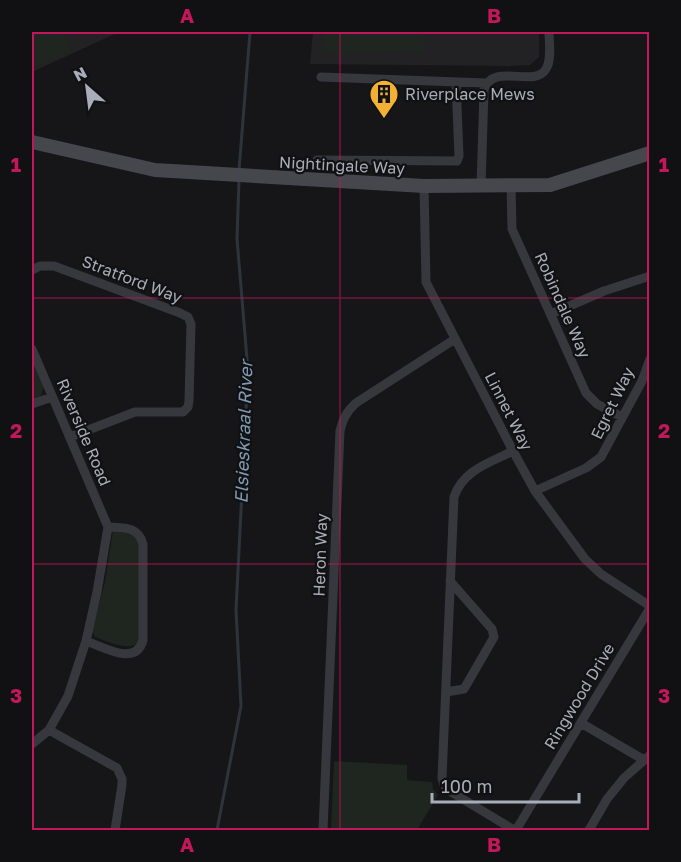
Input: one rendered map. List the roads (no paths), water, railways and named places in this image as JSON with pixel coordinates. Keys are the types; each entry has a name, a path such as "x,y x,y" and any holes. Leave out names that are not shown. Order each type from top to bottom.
{"street":[{"path":"481,186 483,90 486,83 492,78 543,74 549,61 549,32"},
{"path":"321,77 486,83"},
{"path":"317,160 457,162 459,156 456,82"},
{"name":"Nightingale Way","path":"32,142 155,170 424,186 550,185 650,153"},
{"name":"Linnet Way","path":"424,186 426,282 513,452 535,491 585,560 601,574 650,607"},
{"name":"Robindale Way","path":"511,186 512,229 586,393 597,404 622,417"},
{"name":"Stratford Way","path":"32,270 40,266 54,266 180,313 188,317 191,324 189,400 188,407 183,412 135,412 70,437"},
{"path":"551,314 604,291 650,276"},
{"name":"Heron Way","path":"323,831 340,431 343,420 356,403 455,339"},
{"name":"Riverside Road","path":"32,349 108,526"},
{"name":"Egret Way","path":"535,491 595,463 607,450 642,381 650,359"},
{"path":"32,404 52,397"},
{"path":"513,452 464,477 454,497 442,767 444,785 451,792 515,831"},
{"path":"32,744 49,730 68,696 86,641 98,592 108,526 130,528 141,537 142,544 143,640 141,648 128,655 86,641"},
{"path":"446,692 464,689 494,637 492,629 450,581"},
{"name":"Ringwood Drive","path":"515,831 650,607"},
{"path":"581,723 647,758 607,799 589,831"},
{"path":"49,730 117,768 122,785 115,831"}],"waterway":[{"name":"Elsieskraal River","path":"239,170 250,32"},
{"name":"Elsieskraal River","path":"217,830 241,706 236,610 248,371 237,239 239,180"}],"place":[{"name":"Riverplace Mews","path":"384,120"}]}
